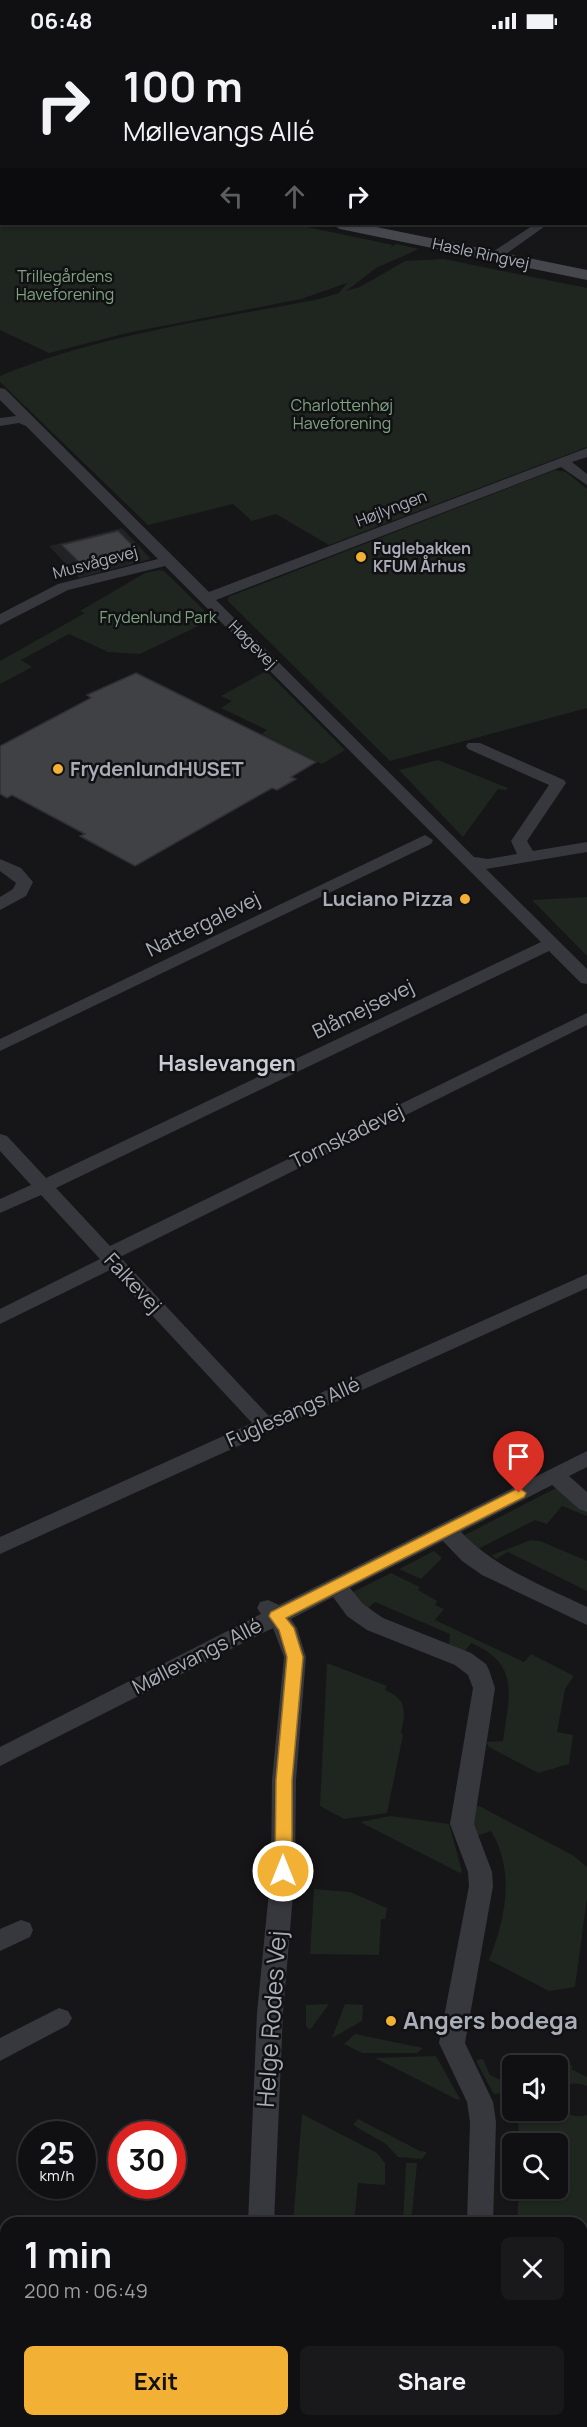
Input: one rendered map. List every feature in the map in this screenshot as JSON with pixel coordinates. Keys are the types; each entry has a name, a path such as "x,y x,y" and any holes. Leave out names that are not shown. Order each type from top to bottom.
{"main road":[{"name":"Hasle Ringvej","path":"346,225 587,264"},
{"name":"Hasle Ringvej","path":"395,225 587,275"}],"street":[{"path":"500,251 540,225"},
{"name":"Høgevej","path":"0,392 587,979"},
{"path":"0,422 16,419 31,423"},
{"name":"Højlyngen","path":"207,598 587,452"},
{"path":"562,461 587,481"},
{"name":"Musvågevej","path":"0,620 63,587 170,560"},
{"path":"474,746 558,783 519,841 528,856"},
{"name":"Nattergalevej","path":"0,1046 425,840"},
{"path":"470,861 489,864 587,847"},
{"path":"0,864 15,872 25,882 20,892 0,905"},
{"name":"Blåmejsevej","path":"0,1207 550,944"},
{"name":"Tornskadevej","path":"0,1317 110,1258 587,1018"},
{"name":"Falkevej","path":"0,1140 266,1425"},
{"name":"Fuglesangs Allé","path":"0,1546 587,1280"},
{"name":"Møllevangs Allé","path":"0,1757 587,1447"},
{"name":"Møllevangs Allé","path":"0,1744 272,1612 336,1586 587,1458"},
{"path":"554,1474 587,1504"},
{"path":"447,1531 471,1555 490,1569 587,1617"},
{"path":"336,1586 355,1611 375,1624 463,1659 478,1670 484,1688 462,1824 480,1872 481,1886 452,2043 480,2102 483,2121 480,2217"},
{"name":"Helge Rodes Vej","path":"261,2217 270,2013 283,1871 284,1780 295,1657 286,1628 272,1612"},
{"path":"0,2050 59,2018"}],"shaded area":[{"path":"122,528 151,559 79,578 49,546"}],"green space":[{"name":"Charlottenhøj Haveforening","path":"0,225 298,225 393,245 389,249 396,244 419,249 376,268 346,291 360,287 405,261 444,259 587,288 587,447 329,545 276,514 252,521 233,504 148,525 0,382 0,376 38,361 117,339 319,299 339,293 347,283 301,299 127,333 49,353 0,330"},
{"path":"555,470 566,472 587,489 587,708 390,761 228,601 228,597"},
{"name":"Frydenlund Park","path":"164,571 213,619 140,654 108,652 69,634 21,660 32,667 0,684 0,661 85,613 80,611 145,573"},
{"path":"266,671 345,750 322,764 262,734 267,730 221,708 232,701 221,696"},
{"path":"438,760 508,788 498,789 463,837 399,770"},
{"path":"587,897 587,956 532,900"},
{"path":"560,1486 587,1508 587,1516 562,1506 547,1524 535,1520 474,1551 461,1537"},
{"path":"531,1540 540,1541 587,1561 587,1591 508,1552 496,1559 492,1555"},
{"path":"434,1551 442,1558 421,1579 399,1569"},
{"path":"391,1573 420,1587 418,1590 437,1601 435,1605 444,1609 435,1620 524,1662 531,1654 574,1676 565,1689 557,1732 573,1735 569,1764 538,1773 489,1747 486,1742 503,1741 509,1696 505,1671 487,1651 471,1643 465,1651 449,1646 450,1634 375,1602 366,1610 351,1593"},
{"path":"327,1663 387,1686 385,1690 397,1698 403,1707 404,1719 401,1733 403,1735 387,1813 344,1819 320,1806"},
{"path":"479,1806 574,1856 587,1867 587,1898 575,1987 549,1991 489,1960 500,1928 505,1878 499,1846 491,1831 476,1836 473,1827 474,1807"},
{"path":"391,1816 449,1824 462,1871 460,1873 360,1822"},
{"path":"314,1889 350,1892 387,1908 385,1919 381,1919 379,1955 310,1954"},
{"path":"329,2004 310,2030 306,2026 306,2005"},
{"path":"345,2004 363,2005 362,2021 332,2038"},
{"path":"355,2034 423,2048 417,2053 362,2053 344,2044"},
{"path":"436,2056 460,2099 375,2058"},
{"path":"483,2059 490,2075 502,2081 502,2093 494,2094 477,2060"},
{"path":"568,2064 573,2066 571,2069 587,2077 587,2086 568,2085"},
{"path":"568,2113 587,2115 587,2217 517,2217 518,2199 568,2199 568,2133 519,2133 518,2121 568,2121"},
{"path":"302,2114 377,2153 385,2163 385,2185 358,2183 355,2217 293,2217"},
{"path":"358,2119 420,2151 427,2152 422,2159 398,2157 386,2144 353,2125"},
{"path":"406,2163 417,2163 412,2217 403,2217"}],"building":[{"path":"118,531 138,551 82,565 62,545"},
{"name":"FrydenlundHUSET","path":"136,673 316,762 291,777 296,779 277,790 272,788 135,866 80,836 85,834 12,795 7,798 0,794 0,746 91,698 87,695"}],"place":[{"name":"Fuglebakken KFUM Århus","path":"361,557"},
{"name":"FrydenlundHUSET","path":"58,769"},
{"name":"Luciano Pizza","path":"465,899"},
{"name":"Angers bodega","path":"391,2021"}],"district":[{"name":"Haslevangen","path":"227,1063"}],"route":[{"path":"283,1871 284,1780 295,1657 286,1628 276,1616 519,1493"}],"park label":[{"name":"Trillegårdens Haveforening","path":"65,285"}]}
